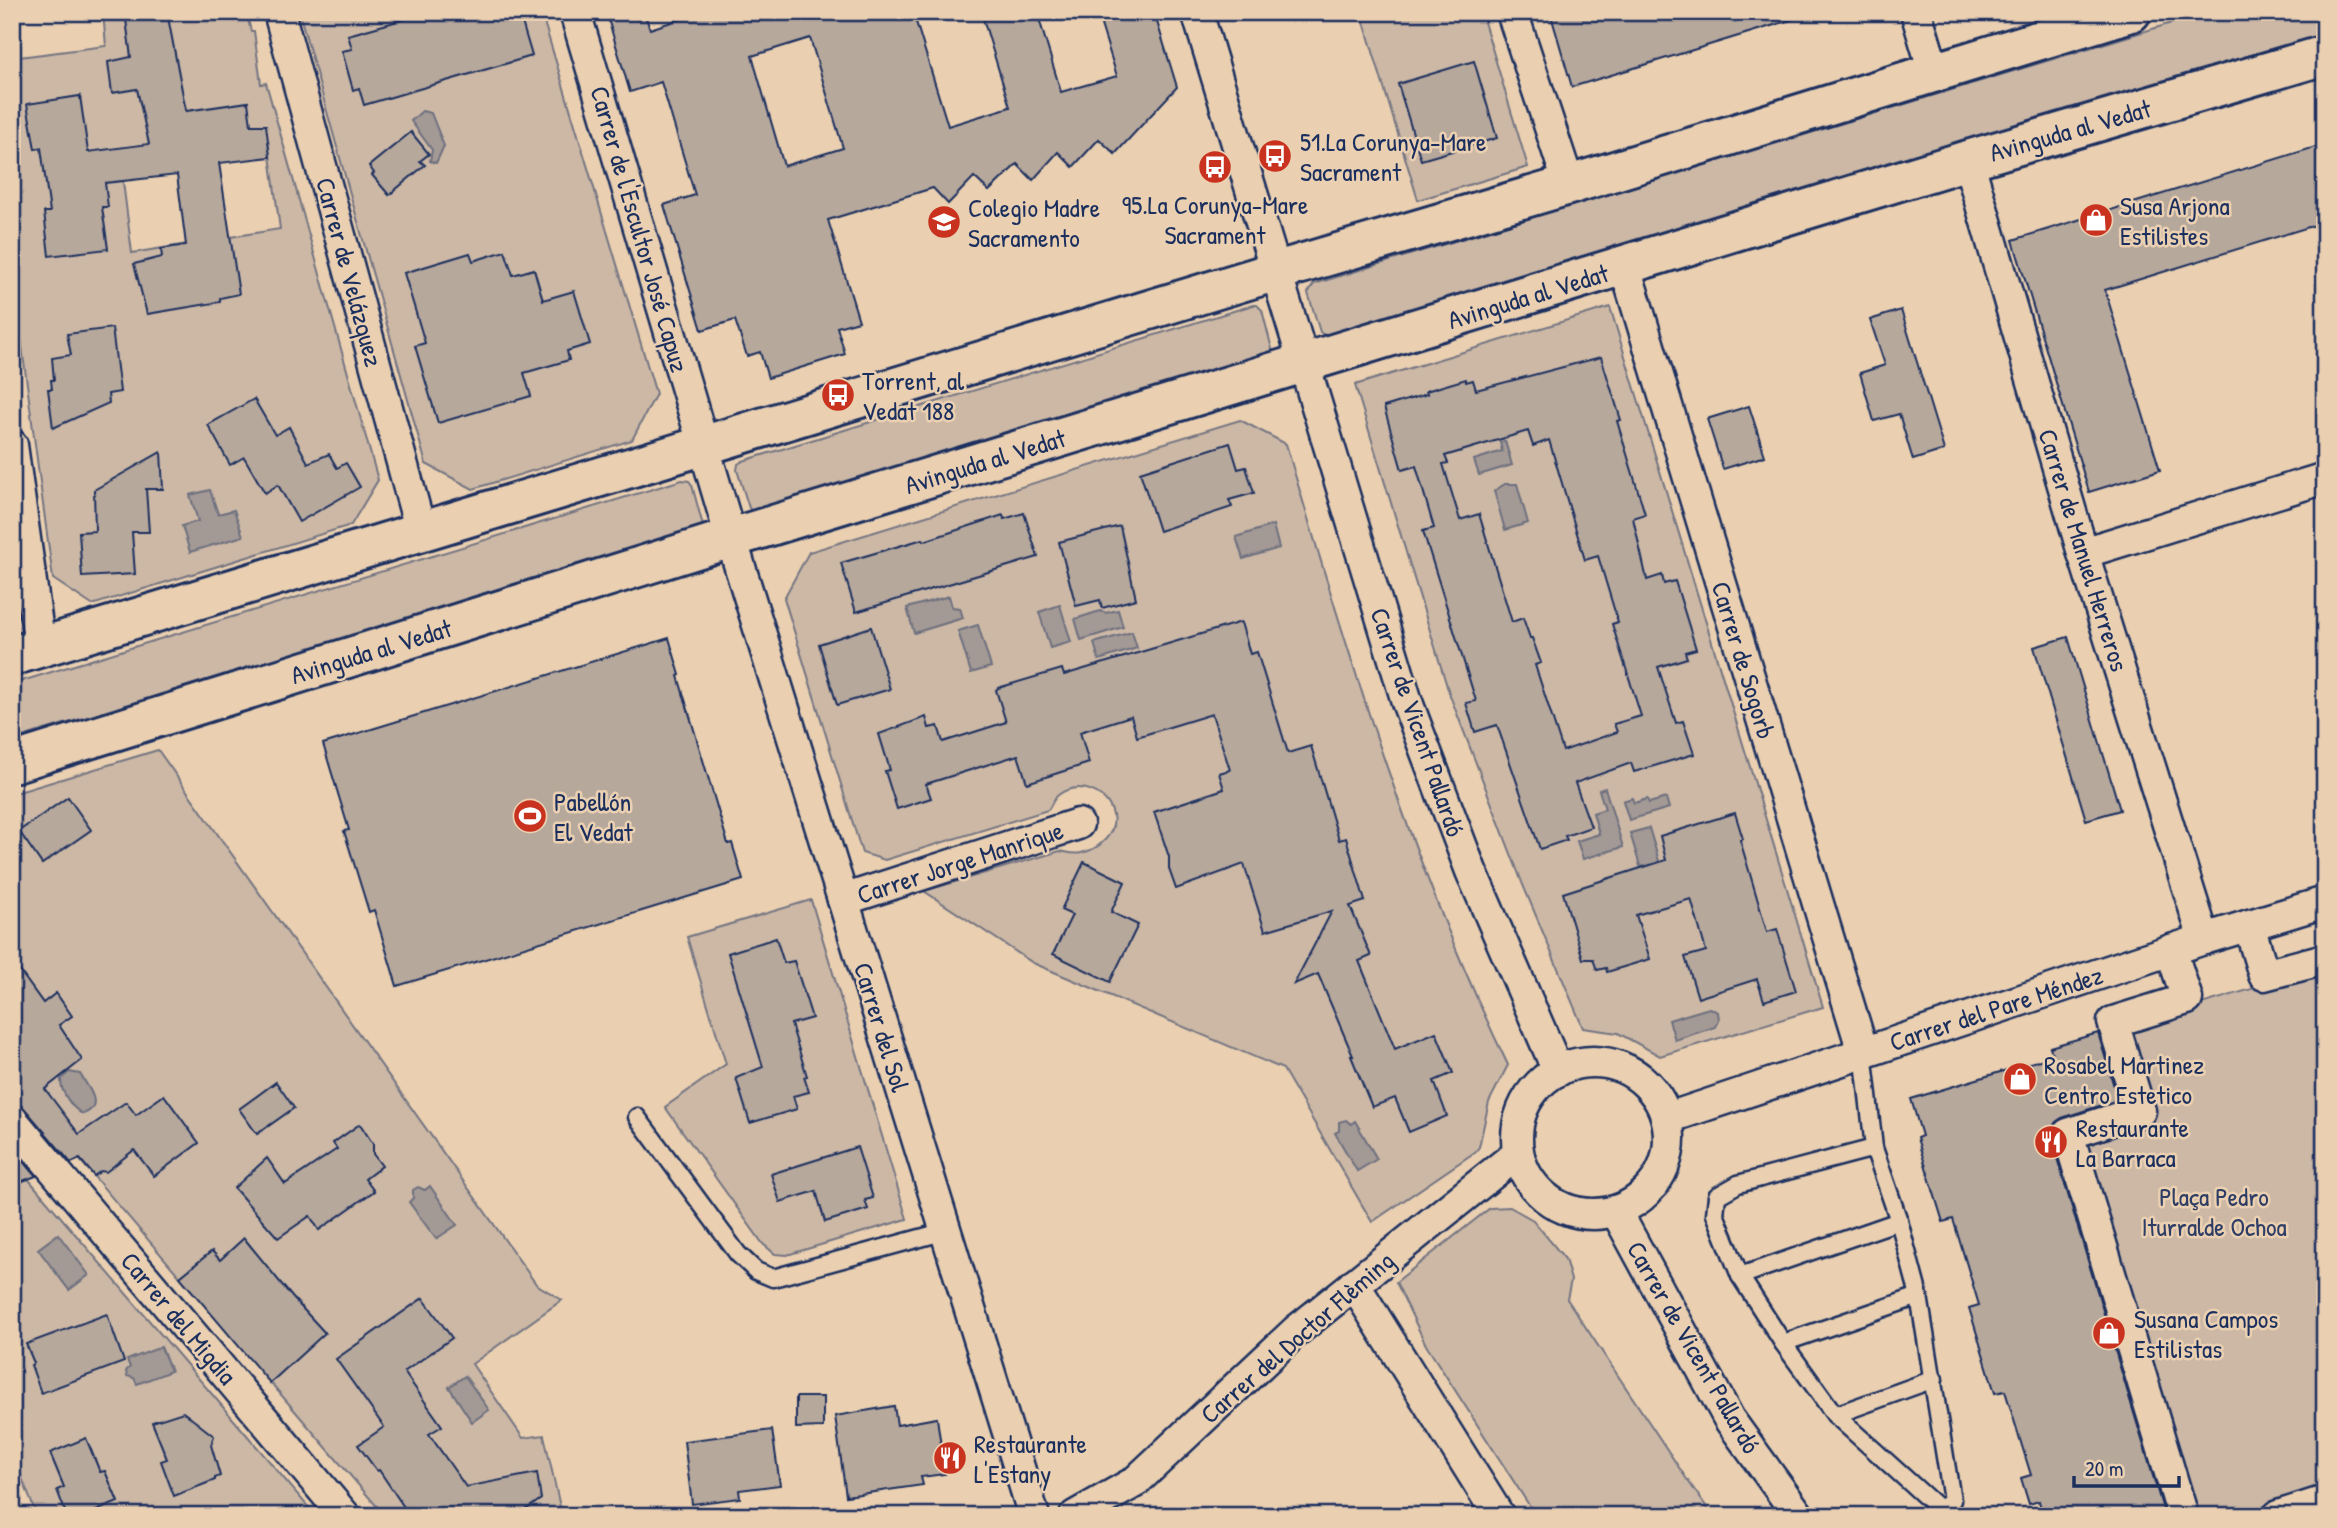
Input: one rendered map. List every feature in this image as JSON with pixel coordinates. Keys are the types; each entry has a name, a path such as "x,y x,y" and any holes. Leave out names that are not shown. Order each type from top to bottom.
{"street":[{"name":"Carrer de Velázquez","path":"279,12 421,532"},
{"name":"Carrer de l'Escultor José Capuz","path":"575,12 704,446"},
{"name":"Carrer de Vicent Pallardó","path":"1197,12 1407,702 1471,871 1558,1071"},
{"path":"1512,12 1569,186"},
{"path":"1916,12 1934,72"},
{"path":"12,445 26,651 1277,271 1569,186 2132,12"},
{"name":"Avinguda al Vedat","path":"12,763 731,538 1968,160 2325,55"},
{"name":"Carrer de Manuel Herreros","path":"1968,160 2083,553 2204,939"},
{"name":"Carrer de Sogorb","path":"1625,267 1863,1052"},
{"path":"704,446 731,538"},
{"path":"2083,553 2325,478"},
{"name":"Carrer del Sol","path":"731,538 1034,1516"},
{"name":"Carrer Jorge Manrique","path":"843,900 1078,824"},
{"name":"Carrer del Pare Méndez","path":"1668,1118 2204,939 2325,902"},
{"path":"2249,925 2264,975 2325,959"},
{"path":"2171,950 2187,999 2113,1022 2140,1111 2068,1134 2183,1516"},
{"path":"1598,1060 1624,1067 1657,1094 1668,1118 1669,1154 1659,1179 1640,1199 1616,1212 1598,1215 1571,1212 1538,1191 1523,1169 1517,1154 1518,1119 1523,1105 1539,1083 1568,1065 1598,1060"},
{"name":"Carrer del Migdia","path":"12,1120 345,1516"},
{"name":"Carrer del Doctor Flèming","path":"1075,1516 1135,1482 1296,1332 1517,1154"},
{"name":"Carrer de Vicent Pallardó","path":"1616,1212 1729,1419 1799,1516"},
{"path":"1354,1284 1499,1516"},
{"path":"2278,1516 2325,1501"}],"lane":[{"path":"1863,1052 1874,1148 1899,1221 1919,1296 1934,1379 1952,1500 1943,1507 1937,1507 1835,1415 1783,1343 1740,1276 1715,1214 1717,1196 1738,1184 1874,1148"},
{"path":"637,1117 738,1254 756,1272 773,1278 946,1231"},
{"path":"1740,1276 1899,1221"},
{"path":"1783,1343 1919,1296"},
{"path":"1835,1415 1934,1379"}],"green space":[{"path":"103,12 246,12 251,31 254,31 261,84 266,83 378,480 351,525 92,605 53,579 12,272 12,58 106,46","holes":["268,141 280,229 132,253 120,158"]},
{"path":"299,12 541,12 656,394 632,440 473,489 426,464"},
{"path":"1361,12 1481,12 1528,167 1418,200"},
{"path":"2208,12 2325,12 2325,37 1329,339 1320,332 1308,293 1314,284"},
{"path":"1253,305 1262,310 1273,353 753,512 749,508 737,470 738,464 743,461"},
{"path":"1610,307 1823,1007 1660,1056 1618,1033 1583,1028 1523,885 1449,693 1355,385"},
{"path":"1240,420 1286,444 1384,759 1442,914 1508,1065 1489,1102 1479,1147 1475,1152 1372,1222 1283,1069 1033,963 924,891 1060,851 1078,854 1100,845 1112,829 1113,815 1105,800 1098,794 1082,788 1073,788 1056,798 1048,810 885,860 862,853 784,598 809,552"},
{"path":"682,480 689,481 692,485 703,526 698,530 12,740 12,684"},
{"path":"158,750 536,1284 562,1300 472,1364 523,1438 544,1435 562,1516 385,1516 12,1081 12,794"},
{"path":"811,900 907,1219 787,1255 775,1254 763,1244 665,1107 726,1064 687,937"},
{"name":"Plaça Pedro Iturralde Ochoa","path":"2325,967 2325,1498 2269,1516 2190,1516 2078,1141 2147,1119 2121,1028"},
{"path":"12,1160 316,1516 37,1516 12,1453"},
{"path":"1510,1207 1533,1220 1565,1259 1571,1280 1567,1299 1713,1516 1536,1516 1426,1345 1396,1282 1490,1208"}],"shaded area":[{"path":"422,111 431,113 444,146 436,163 430,161 432,150 411,121"},
{"path":"1505,441 1512,465 1479,475 1474,460 1502,451 1500,442"},
{"path":"1505,484 1517,484 1528,523 1505,530 1494,491"},
{"path":"210,490 218,514 234,510 243,536 190,552 182,526 198,521 190,495"},
{"path":"1273,525 1279,548 1243,559 1236,537"},
{"path":"949,596 952,607 960,608 963,618 914,633 907,608"},
{"path":"1060,605 1071,642 1050,648 1039,612"},
{"path":"1118,610 1123,627 1081,640 1075,619 1100,611 1106,613"},
{"path":"978,625 991,667 971,673 958,631"},
{"path":"1132,632 1137,648 1099,660 1094,643"},
{"path":"1605,788 1623,847 1583,859 1577,841 1599,834 1593,813 1605,809 1599,790"},
{"path":"1632,798 1634,803 1647,799 1649,803 1666,798 1669,808 1629,820 1623,801"},
{"path":"1649,828 1659,861 1649,869 1640,866 1630,833"},
{"path":"1709,1008 1718,1012 1719,1020 1715,1027 1675,1040 1669,1020"},
{"path":"69,1072 80,1074 90,1090 94,1101 90,1111 83,1114 79,1112 62,1089 61,1079"},
{"path":"1346,1120 1351,1124 1355,1121 1377,1159 1357,1171 1335,1133 1339,1131 1339,1122"},
{"path":"430,1186 457,1225 436,1239 409,1202 413,1198 413,1190 418,1187 425,1190"},
{"path":"58,1234 89,1275 69,1290 38,1249"},
{"path":"161,1347 171,1371 137,1384 134,1378 127,1376 126,1371 130,1367 127,1360"},
{"path":"465,1376 489,1410 472,1422 449,1387"}],"building":[{"path":"125,12 167,12 186,111 248,102 251,125 266,125 270,157 219,163 239,294 220,298 220,302 147,314 134,264 162,257 161,249 186,245 177,175 105,183 108,207 102,207 108,249 49,256 44,212 50,212 41,148 35,149 27,104 80,96 88,152 149,144 137,89 112,93 108,62 131,57"},
{"path":"430,12 519,12 532,56 364,105 359,88 353,90 342,51 352,49 348,35"},
{"path":"606,12 644,12 650,29 702,12 913,12 948,126 1010,107 981,12 1037,12 1061,92 1117,76 1097,12 1154,12 1177,87 1115,154 1099,139 1073,167 1058,152 1033,180 1017,164 989,191 974,177 948,204 933,188 828,220 859,321 837,327 845,354 768,378 760,352 747,356 735,320 702,330 664,205 695,195 661,82 630,92","holes":["810,38 843,148 784,166 752,56"]},
{"path":"1550,12 1793,12 1794,19 1572,87"},
{"path":"1474,61 1497,138 1421,160 1398,84"},
{"path":"411,132 429,154 420,161 425,165 389,195 372,175 374,173 369,166"},
{"path":"2325,144 2325,222 2105,290 2160,470 2089,492 2013,240"},
{"path":"505,251 513,275 534,269 543,300 574,291 590,344 567,351 569,360 524,373 531,396 438,423 415,346 425,343 404,273 470,253 473,261"},
{"path":"1901,310 1944,450 1913,460 1899,414 1874,421 1860,373 1885,365 1870,320"},
{"path":"112,328 120,392 108,394 109,403 53,428 48,389 52,389 51,380 54,380 52,358 71,355 67,334"},
{"path":"1601,357 1621,420 1617,421 1645,514 1633,518 1647,580 1662,575 1664,584 1675,581 1696,649 1685,652 1687,658 1658,667 1676,723 1683,721 1694,754 1634,772 1631,763 1575,783 1591,827 1565,836 1567,840 1540,849 1497,725 1475,732 1466,703 1476,701 1423,531 1434,528 1416,466 1402,470 1384,407 1466,379 1466,382 1473,380 1476,390","holes":["1528,431 1533,446 1549,440 1585,560 1598,556 1618,622 1612,624 1641,716 1614,724 1617,732 1563,751 1535,665 1541,663 1532,638 1523,618 1512,622 1479,514 1460,520 1443,464 1448,463 1445,456"]},
{"path":"254,399 275,435 289,427 308,463 329,454 337,468 346,463 360,487 299,522 278,485 265,493 244,457 230,465 208,425"},
{"path":"1749,406 1765,456 1723,469 1707,419"},
{"path":"1230,443 1238,469 1246,467 1254,493 1229,500 1232,507 1159,531 1140,472"},
{"path":"161,452 163,489 146,489 149,532 132,532 135,574 82,577 79,532 95,531 94,490"},
{"path":"1024,513 1038,557 856,612 841,563 923,539 924,541 1003,515 1004,519"},
{"path":"1120,526 1136,599 1102,608 1100,600 1076,606 1059,542"},
{"path":"1241,622 1250,654 1257,652 1288,753 1311,746 1339,840 1346,838 1365,901 1350,906 1371,956 1359,961 1395,1049 1436,1032 1453,1073 1434,1081 1447,1116 1409,1132 1395,1098 1372,1107 1318,974 1294,984 1332,911 1265,931 1244,864 1176,889 1154,812 1224,789 1219,773 1230,770 1212,714 1137,737 1131,716 1080,732 1089,763 1027,783 1018,755 926,784 931,798 897,809 885,771 890,770 879,734 926,717 929,728 938,726 943,742 1006,722 996,690 998,688 1062,669 1064,675"},
{"path":"871,627 890,689 837,705 819,644"},
{"path":"2068,637 2120,810 2086,820 2034,647"},
{"name":"Pabellón El Vedat","path":"669,638 728,844 732,843 743,880 397,986 374,910 369,912 344,831 349,830 323,744"},
{"path":"68,797 91,830 42,864 19,831"},
{"path":"1735,813 1743,839 1740,840 1767,932 1777,929 1796,991 1764,1001 1757,979 1698,998 1685,957 1706,951 1691,899 1636,915 1650,959 1607,972 1606,968 1597,970 1593,959 1583,959 1563,893 1666,860 1660,836"},
{"path":"1084,862 1125,882 1111,912 1138,925 1110,982 1053,954 1072,915 1061,910"},
{"path":"776,938 784,963 794,961 812,1018 791,1024 807,1076 804,1077 809,1092 793,1096 797,1109 750,1123 736,1078 763,1067 728,953"},
{"path":"12,960 43,1003 56,993 72,1016 59,1025 82,1060 45,1089 79,1134 126,1102 136,1115 164,1095 199,1143 154,1176 134,1150 106,1172 101,1171 94,1176 80,1159 71,1163 25,1109 12,1103"},
{"path":"2098,1033 2118,1100 2062,1118 2051,1129 2051,1138 2165,1516 2043,1516 2039,1501 2029,1504 2021,1478 2031,1475 2005,1391 1995,1393 1969,1308 1979,1305 1953,1219 1943,1222 1917,1138 1922,1136 1911,1099 2053,1056 2050,1047"},
{"path":"276,1082 294,1108 257,1134 239,1109"},
{"path":"360,1124 373,1144 373,1154 382,1166 365,1179 374,1191 319,1230 310,1216 278,1238 234,1188 267,1158 285,1184 337,1149 333,1143"},
{"path":"12,1147 36,1176 12,1185"},
{"path":"857,1147 873,1198 865,1200 868,1209 825,1222 816,1191 780,1202 771,1174"},
{"path":"244,1238 325,1333 270,1383 180,1277 212,1251 220,1260"},
{"path":"423,1298 452,1338 404,1372 442,1426 429,1434 466,1487 537,1473 541,1499 517,1516 410,1516 379,1470 377,1471 358,1445 384,1427 336,1359"},
{"path":"107,1314 124,1362 41,1393 26,1344"},
{"path":"796,1397 823,1397 823,1427 796,1428"},
{"path":"894,1406 897,1425 937,1418 945,1474 921,1477 923,1485 846,1496 835,1416"},
{"path":"183,1412 214,1436 211,1445 220,1476 174,1496 161,1461 167,1459 152,1422"},
{"path":"772,1430 780,1485 739,1490 740,1498 692,1504 684,1441"},
{"path":"86,1438 100,1472 105,1471 118,1502 84,1516 67,1516 57,1490 64,1487 50,1453"}],"place":[{"name":"51.La Corunya-Mare Sacrament","path":"1275,156"},
{"name":"95.La Corunya-Mare Sacrament","path":"1215,167"},
{"name":"Susa Arjona Estilistes","path":"2096,220"},
{"name":"Colegio Madre Sacramento","path":"944,222"},
{"name":"Torrent, al Vedat 188","path":"838,395"},
{"name":"Pabellón El Vedat","path":"530,816"},
{"name":"Rosabel Martinez Centro Estetico","path":"2020,1079"},
{"name":"Restaurante La Barraca","path":"2051,1142"},
{"name":"Susana Campos Estilistas","path":"2109,1333"},
{"name":"Restaurante L'Estany","path":"950,1458"}]}
